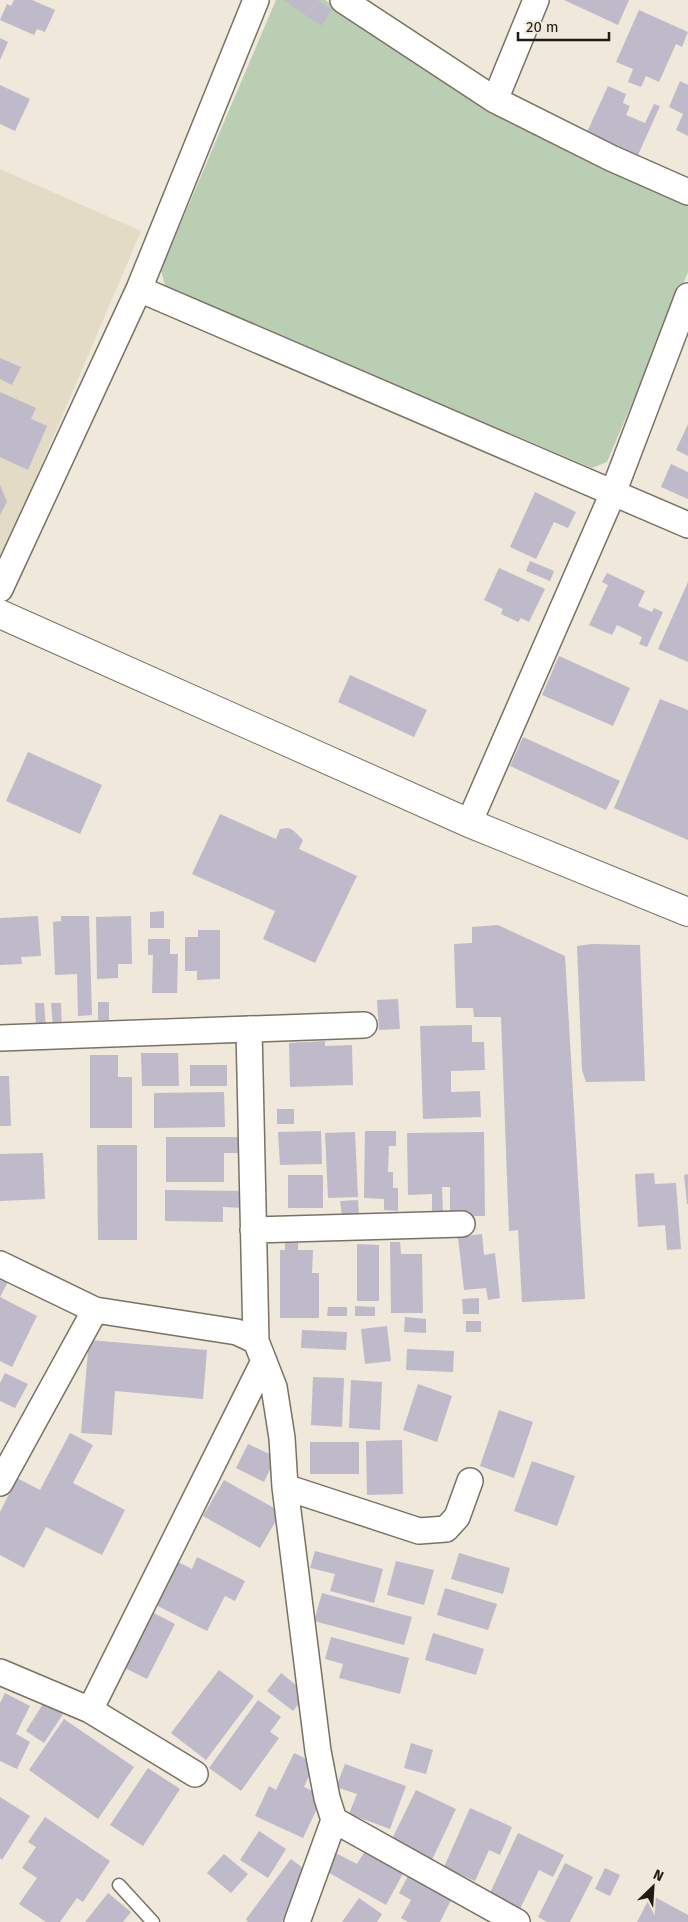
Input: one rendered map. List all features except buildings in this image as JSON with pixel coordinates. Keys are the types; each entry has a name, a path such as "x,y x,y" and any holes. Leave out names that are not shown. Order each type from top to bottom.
{"street":[{"path":"0,588 139,289 256,0"},
{"path":"343,0 494,100 611,158 688,192"},
{"path":"494,100 536,0"},
{"path":"139,289 688,525"},
{"path":"469,823 613,494 688,296"},
{"path":"0,614 469,823 688,912"},
{"path":"0,1038 364,1025"},
{"path":"249,1029 253,1230 260,1351 274,1388 281,1430 285,1487 318,1751 327,1798 334,1820 296,1922"},
{"path":"253,1230 462,1224"},
{"path":"0,1264 95,1310 238,1332 260,1351"},
{"path":"0,1483 95,1310"},
{"path":"90,1710 260,1351"},
{"path":"285,1487 419,1531 446,1530 457,1517 470,1481"},
{"path":"0,1672 90,1710 195,1774"},
{"path":"334,1820 517,1922"}],"lane":[{"path":"119,1885 153,1922"}],"shaded area":[{"path":"0,169 141,231 0,562"}],"green space":[{"path":"276,0 325,0 424,68 509,123 688,203 688,272 607,462 592,468 165,286 161,270"}]}
